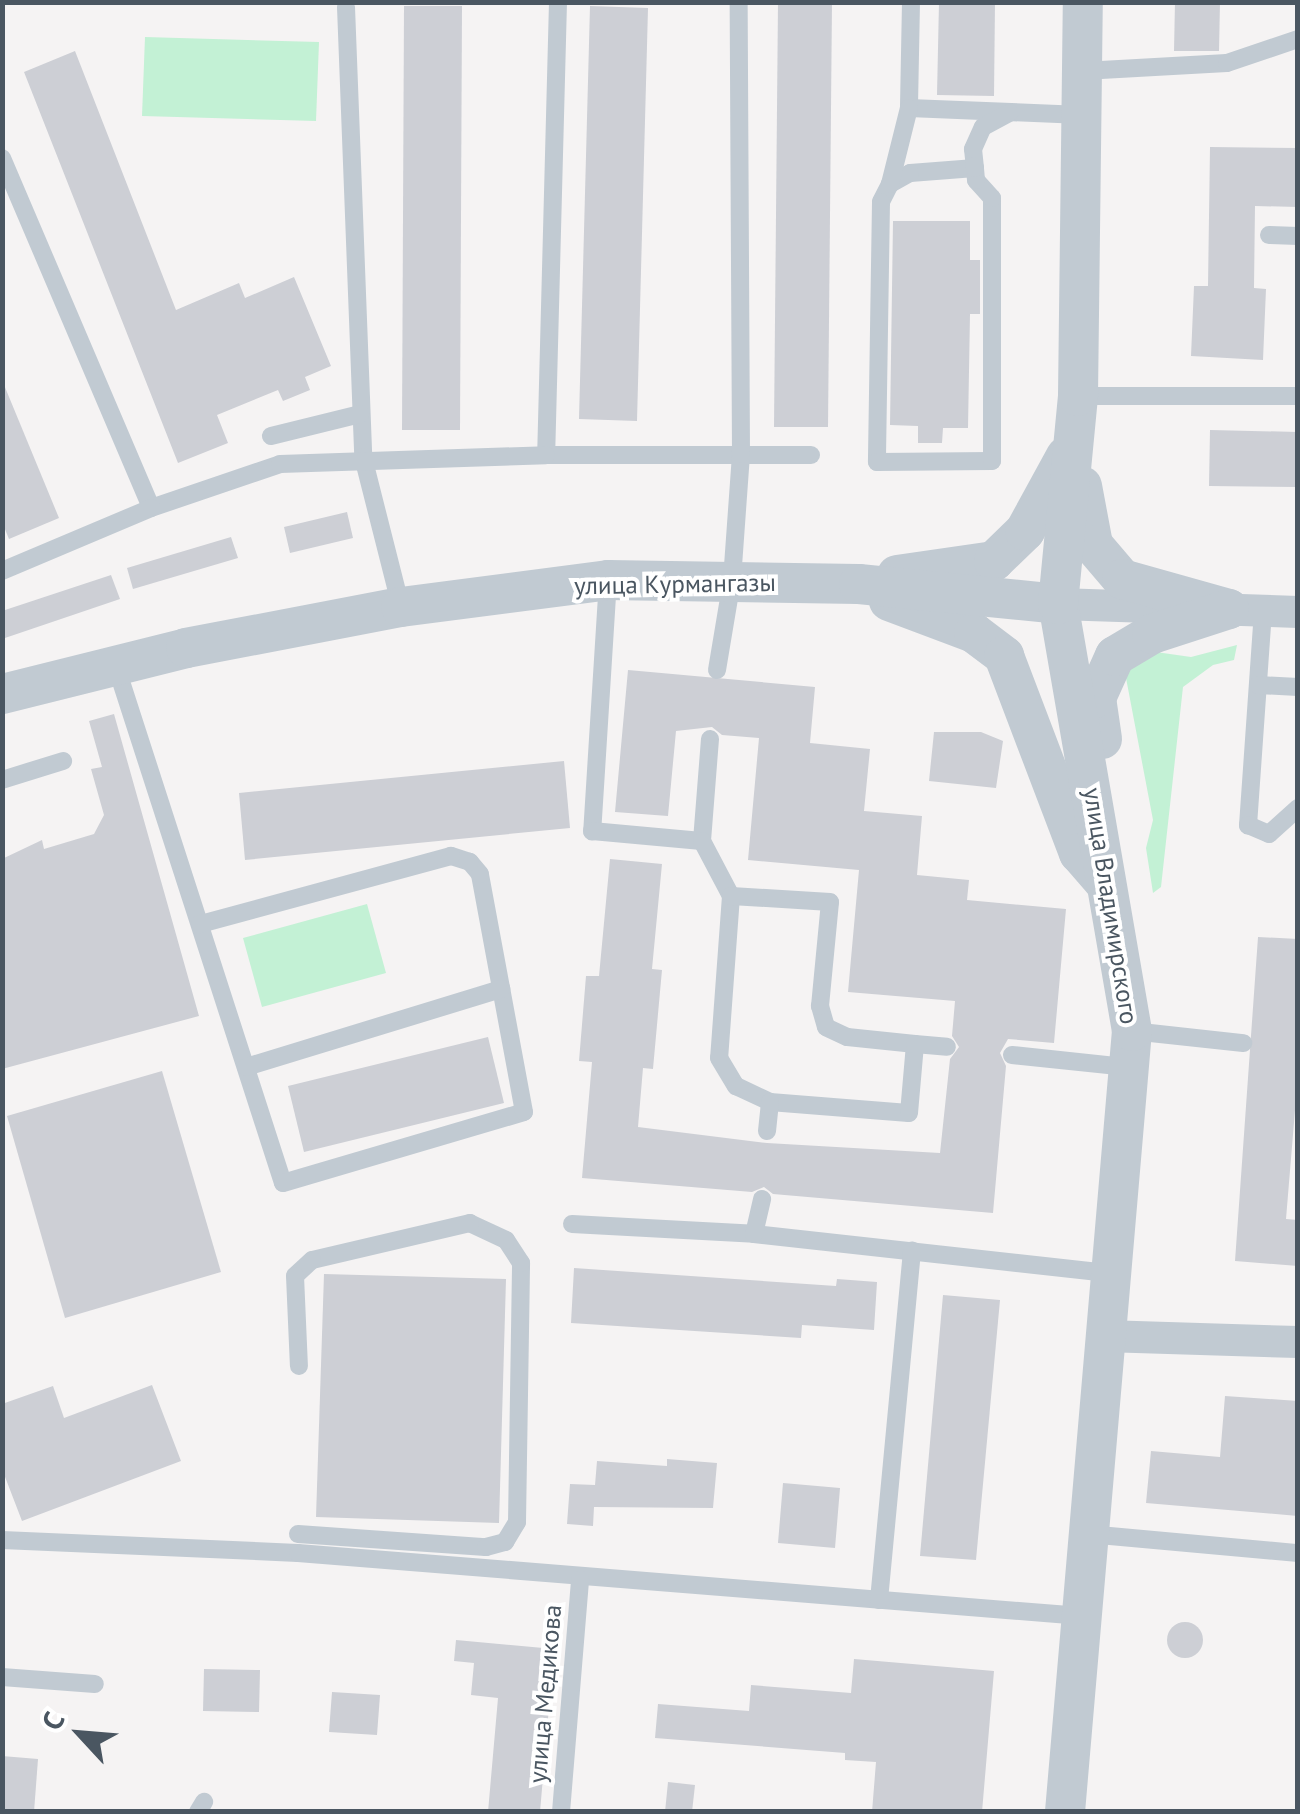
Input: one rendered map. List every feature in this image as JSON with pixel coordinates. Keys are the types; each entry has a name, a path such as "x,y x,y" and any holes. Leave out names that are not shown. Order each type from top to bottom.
{"street":[{"name":"улица Владимирского","path":"1064,1812 1129,1049 1112,892 1058,604 1078,396 1083,2"},
{"path":"859,584 994,561 1026,531 1074,442"},
{"path":"1074,442 1093,544 1122,579 1246,610"},
{"name":"улица Курмангазы","path":"2,694 116,666 401,607 608,580 859,584 1058,604 1298,612"},
{"path":"859,584 901,608 974,632 1004,656 1020,686 1079,854 1112,892"},
{"path":"1112,892 1119,846 1096,698 1115,656 1152,634 1246,610"},
{"path":"1104,1336 1298,1342"}],"lane":[{"path":"546,455 558,2"},
{"path":"717,670 732,580 741,454 739,2"},
{"path":"911,2 909,108 890,184 880,202 878,462 992,462 992,198 976,180 974,149 984,127 1009,113"},
{"path":"346,8 363,457 401,607"},
{"path":"1082,71 1227,63 1298,39"},
{"path":"909,108 1082,115"},
{"path":"2,158 151,508"},
{"path":"890,184 910,172 975,168"},
{"path":"1269,235 1298,236"},
{"path":"1078,396 1298,396"},
{"path":"271,436 360,414"},
{"path":"2,571 151,508 280,464 363,457 811,455"},
{"path":"608,580 592,832 702,841"},
{"path":"1246,610 1258,685 1248,825 1269,834 1298,808"},
{"path":"116,666 283,1183 524,1112 480,874 451,856 200,924"},
{"path":"1258,685 1298,686"},
{"path":"710,740 702,841 731,896 719,1058 736,1086 770,1102 909,1113 915,1044"},
{"path":"2,780 62,761"},
{"path":"731,896 830,902 820,1006 826,1027 847,1037 946,1047"},
{"path":"246,1067 502,989"},
{"path":"1012,1055 1243,1042"},
{"path":"767,1131 770,1102"},
{"path":"754,1234 762,1199"},
{"path":"298,1534 486,1547 505,1542 517,1522 522,1262 506,1240 470,1223 312,1260 295,1276 300,1366"},
{"path":"572,1224 754,1234 1110,1273"},
{"path":"879,1600 912,1251"},
{"path":"1088,1534 1298,1552"},
{"path":"2,1540 298,1553 580,1580 1081,1616"},
{"name":"улица Медикова","path":"561,1812 580,1580"},
{"path":"2,1677 95,1684"}],"green space":[{"path":"145,37 319,42 316,121 142,116"},
{"path":"1237,645 1234,660 1213,665 1183,687 1161,887 1153,893 1146,848 1153,820 1126,678 1130,665 1156,652 1191,657"},
{"path":"367,904 386,973 262,1007 243,938"}],"building":[{"path":"778,2 832,2 828,427 774,427"},
{"path":"939,2 995,2 994,96 937,95"},
{"path":"1175,2 1220,2 1219,51 1174,51"},
{"path":"404,6 462,6 460,430 402,430"},
{"path":"590,6 648,8 637,421 579,419"},
{"path":"75,51 176,310 239,283 245,298 294,277 331,366 305,377 310,390 283,401 278,390 217,415 228,443 178,463 24,72"},
{"path":"1210,147 1298,148 1298,207 1255,206 1254,288 1266,289 1263,360 1191,356 1194,286 1208,286"},
{"path":"893,221 970,221 970,260 980,260 980,314 970,314 968,428 943,428 942,443 918,443 918,426 890,425"},
{"path":"2,380 59,518 9,539 2,522"},
{"path":"1210,430 1298,432 1298,487 1209,486"},
{"path":"347,512 353,538 290,553 284,527"},
{"path":"231,537 238,558 133,589 127,568"},
{"path":"111,575 120,599 2,639 2,611"},
{"path":"628,670 815,687 810,743 870,749 864,811 922,816 917,875 969,880 967,900 1066,909 1054,1043 1008,1039 1000,1053 1006,1066 993,1213 773,1194 764,1187 752,1192 582,1178 592,1062 579,1061 586,976 599,976 610,859 662,864 652,969 662,970 653,1069 643,1068 638,1127 767,1143 940,1153 950,1059 959,1047 952,1036 955,1001 848,992 859,870 748,860 759,738 722,735 712,727 676,731 668,816 615,812"},
{"path":"114,714 199,1016 2,1069 2,859 42,840 44,849 94,834 104,815 91,769 102,767 89,721"},
{"path":"934,732 981,732 1003,741 996,788 929,781"},
{"path":"564,761 570,828 245,860 239,793"},
{"path":"1258,937 1298,939 1298,1074 1286,1219 1298,1220 1298,1266 1235,1261"},
{"path":"488,1037 504,1103 304,1152 288,1086"},
{"path":"162,1071 221,1272 65,1318 7,1116"},
{"path":"574,1268 836,1286 837,1279 877,1282 874,1330 802,1325 801,1338 571,1323"},
{"path":"324,1274 506,1279 499,1523 316,1517"},
{"path":"943,1295 1000,1300 976,1560 920,1556"},
{"path":"152,1385 181,1461 22,1521 2,1469 2,1404 53,1386 64,1418"},
{"path":"1225,1396 1298,1401 1298,1516 1146,1503 1151,1451 1220,1457"},
{"path":"667,1459 717,1463 713,1508 594,1507 593,1526 567,1524 570,1484 595,1485 597,1461 667,1466"},
{"path":"783,1483 840,1488 835,1548 778,1543"},
{"path":"1185,1622 1198,1627 1203,1640 1198,1653 1185,1658 1172,1653 1167,1640 1172,1627"},
{"path":"456,1640 554,1649 540,1812 488,1812 498,1698 471,1695 474,1663 454,1661"},
{"path":"854,1659 994,1671 982,1812 872,1812 876,1762 845,1760 845,1753 655,1738 658,1704 749,1711 751,1685 851,1693"},
{"path":"204,1669 260,1670 259,1712 203,1711"},
{"path":"332,1692 380,1695 377,1735 329,1732"},
{"path":"2,1756 38,1759 34,1812 2,1812"},
{"path":"668,1782 695,1785 692,1812 665,1812"}]}
